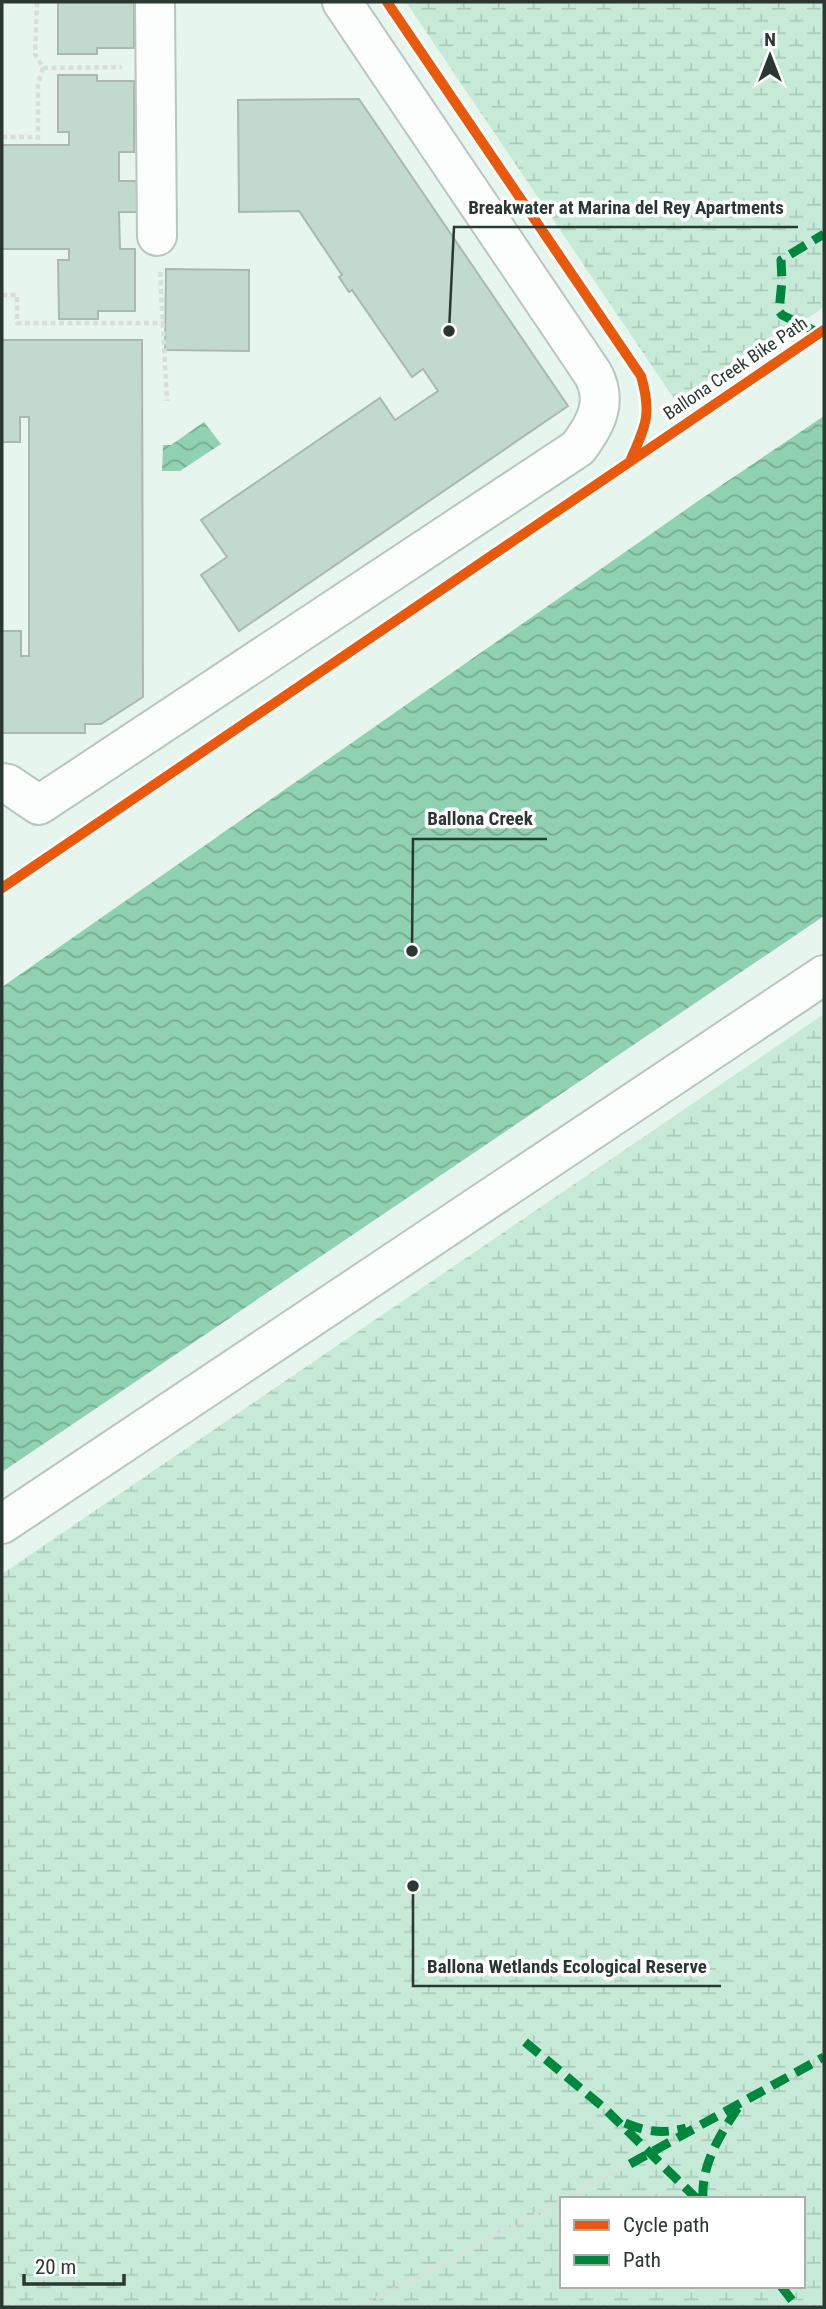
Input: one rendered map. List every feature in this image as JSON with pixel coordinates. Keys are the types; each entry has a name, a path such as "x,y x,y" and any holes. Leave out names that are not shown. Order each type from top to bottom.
{"lane":[{"path":"155,2 157,236"},
{"path":"2,783 8,784 37,815 578,448 591,430 600,392 581,355 342,2"},
{"path":"2,1524 824,975"}],"path":[{"path":"37,2 35,54 43,68 38,84 38,144"},
{"path":"43,68 155,67"},
{"path":"2,137 38,137"},
{"path":"157,236 167,401"},
{"path":"2,295 17,295 17,323 164,323"},
{"path":"570,2197 631,2164"},
{"path":"361,2307 560,2202"}],"green space":[{"path":"406,2 824,2 824,307 679,406"},
{"path":"824,1014 824,2307 2,2307 2,1574"}],"water":[{"path":"824,416 824,916 2,1472 2,987"},
{"path":"204,422 221,444 180,471 162,471 163,445 171,445"}],"building":[{"path":"58,2 134,2 134,48 97,48 97,54 58,54"},
{"path":"58,75 97,75 97,81 134,81 134,152 119,152 119,181 148,181 148,212 119,212 120,249 135,249 135,311 98,311 98,319 59,319 58,260 69,260 69,249 2,249 2,145 69,145 69,132 58,132"},
{"path":"359,99 568,406 239,631 201,575 227,557 201,520 380,398 395,420 438,391 423,369 412,377 352,290 349,292 339,277 342,275 299,211 239,212 238,100"},
{"path":"166,269 249,270 249,351 165,350"},
{"path":"2,340 142,340 143,697 101,724 85,724 85,733 2,733 2,631 21,631 21,656 29,656 29,417 20,417 20,442 2,442"}],"marked path":[{"path":"819,333 779,311 781,260 824,234"},
{"path":"525,2042 603,2107 695,2197"},
{"path":"630,2164 824,2057"},
{"path":"703,2197 709,2162 739,2106"},
{"path":"625,2123 655,2131 686,2128"},
{"path":"783,2288 797,2307"}],"cycle path":[{"name":"Ballona Creek Bike Path","path":"387,2 641,376 646,400 646,419 631,459"},
{"name":"Ballona Creek Bike Path","path":"2,888 824,330"}],"place":[{"name":"Breakwater at Marina del Rey Apartments","path":"449,331"},
{"name":"Ballona Creek","path":"412,951"},
{"name":"Ballona Wetlands Ecological Reserve","path":"413,1886"}]}
